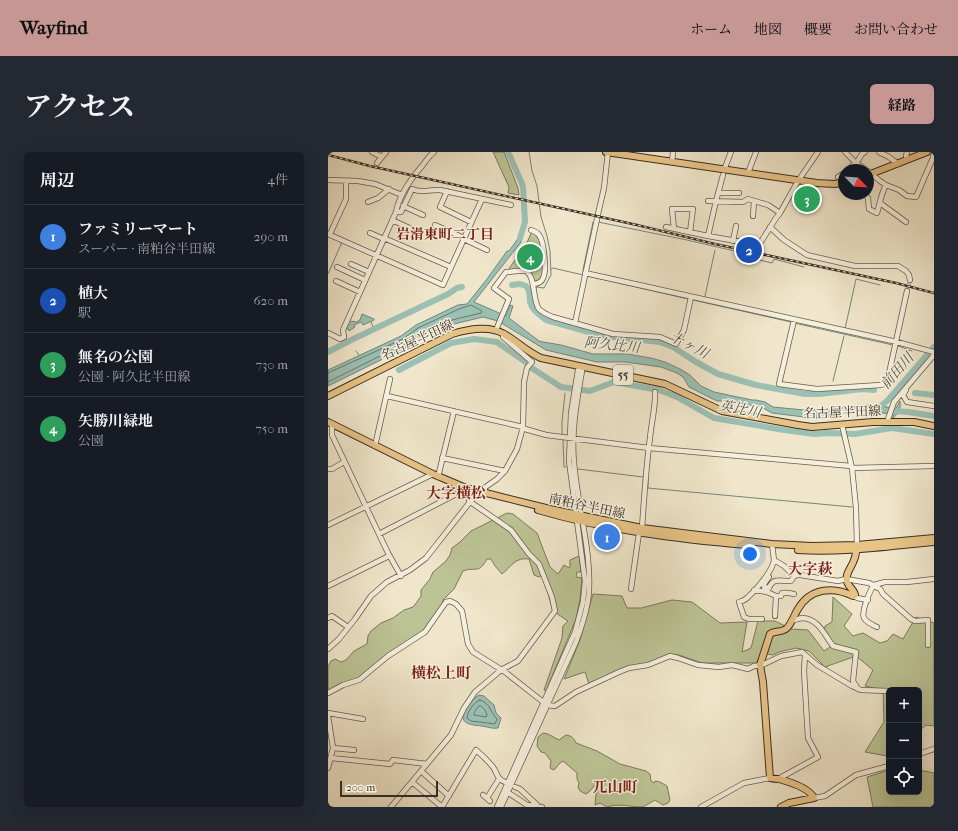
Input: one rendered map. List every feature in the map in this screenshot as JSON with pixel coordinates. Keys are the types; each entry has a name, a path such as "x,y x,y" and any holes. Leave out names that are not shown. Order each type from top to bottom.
{"main road":[{"path":"607,152 723,172 748,173 826,184 838,183"},
{"path":"874,171 898,164 927,152"},
{"name":"名古屋半田線","path":"328,396 452,334 474,329 497,328 532,354 541,358 665,384 713,408 728,413 805,426 843,430 887,419 934,426"},
{"name":"南粕谷半田線","path":"330,425 434,475 478,492"},
{"name":"南粕谷半田線","path":"330,425 466,489 579,518 640,531 772,546 857,547 934,542"},
{"name":"南粕谷半田線","path":"857,547 934,538"},
{"path":"854,595 854,592 848,585 846,579 848,570 854,561 857,547"},
{"path":"781,807 789,803 814,798 805,789 779,779 770,778 763,682 760,665 770,634 773,631 786,629 802,603 816,592 823,590 843,591 853,596 854,595"}],"street":[{"path":"372,152 382,157"},
{"path":"377,163 386,152"},
{"path":"328,333 340,338 344,337 343,330 402,196 417,171 434,152"},
{"path":"574,323 604,188 607,152"},
{"path":"672,162 673,152"},
{"path":"708,236 723,172 731,152"},
{"path":"748,173 756,152"},
{"path":"845,152 856,163 865,152"},
{"path":"879,152 898,164"},
{"path":"907,152 907,160"},
{"path":"874,176 886,185 899,190 907,196 916,197 933,158 934,152"},
{"path":"666,227 759,245 816,153"},
{"path":"328,180 376,184 402,196"},
{"path":"346,181 346,199 329,234 443,285 482,199"},
{"path":"868,200 869,209 877,213 880,203 880,196 886,185"},
{"path":"368,202 378,198 388,189"},
{"path":"396,212 401,212 412,189 421,193 432,189 447,191 511,205"},
{"path":"447,191 440,207 471,222"},
{"path":"718,193 739,193"},
{"path":"708,201 743,202 748,199 768,206 780,213"},
{"path":"753,216 754,201"},
{"path":"880,203 906,222"},
{"path":"403,206 422,215"},
{"path":"674,228 672,208 693,209 690,232"},
{"path":"392,220 416,231"},
{"path":"435,225 487,250"},
{"path":"733,241 736,226"},
{"path":"770,227 784,240 807,255 855,266 898,266 908,273 910,280"},
{"path":"531,230 536,232 541,238 545,270 543,279 540,282 533,284"},
{"path":"370,233 451,267"},
{"path":"351,264 369,272"},
{"path":"337,266 365,280"},
{"path":"497,328 509,300 494,288 506,272 526,272 531,277 536,302 544,314 613,334 660,337 676,344 684,330 691,297"},
{"path":"585,273 897,342 926,350 934,354 894,402 887,419"},
{"path":"336,281 360,292"},
{"path":"794,320 779,384 817,389 884,384 888,378 908,291"},
{"path":"328,649 348,628 371,596 387,582 417,566 430,554 478,492 497,479 505,471 517,450 523,427 524,382 527,368 532,362 503,337 504,333"},
{"path":"501,807 506,792 546,704 576,642 586,608 589,586 588,564 570,474 567,437 576,395 578,370 581,367"},
{"path":"375,446 390,379"},
{"path":"909,383 911,385 903,396 906,401 909,403 934,406"},
{"path":"631,589 640,531 655,392"},
{"path":"387,396 523,427 525,429 546,435 649,448 852,467 934,466"},
{"path":"328,525 434,475 442,458 454,411"},
{"path":"330,425 332,435 344,462 400,576"},
{"path":"843,430 852,467 856,508 857,547"},
{"path":"442,458 505,471"},
{"path":"328,469 332,469 344,462"},
{"path":"379,534 466,489"},
{"path":"391,807 450,735 464,708 475,692 501,670 514,664 522,657 554,614 555,608 552,597 539,564 529,554 512,530 470,501"},
{"path":"772,546 776,561 776,568 764,584 765,588 776,596 781,596 782,593 785,592 794,594"},
{"path":"328,586 389,556"},
{"path":"776,561 791,573 838,581 846,579 874,585 880,589 883,594 901,611 911,618 915,620 928,620 928,645"},
{"path":"762,619 746,618 741,611 738,602 748,597 772,570 776,561"},
{"path":"768,590 771,583 774,581 791,581 798,574"},
{"path":"874,585 885,582 934,580"},
{"path":"874,585 868,600 864,617 869,623 877,627"},
{"path":"754,590 768,590"},
{"path":"854,595 857,598 868,600"},
{"path":"775,616 776,596"},
{"path":"328,693 359,680 388,656 425,632 442,606 448,601 454,603 462,611 468,644 473,652 501,670 546,704 555,706 586,687 619,672 629,668 648,665 670,656 698,665 719,667 735,665 748,669 775,658 802,652 817,665 858,689 886,691"},
{"path":"328,618 332,616 348,628"},
{"path":"791,621 802,618 810,620 820,627 833,646 856,652 854,681 858,689"},
{"path":"779,779 818,757 808,738 804,671 805,655"},
{"path":"328,768 333,748 328,714 363,719"},
{"path":"333,748 354,750"},
{"path":"922,753 934,749"},
{"path":"412,782 442,807 476,750 493,767 499,779 505,782"},
{"path":"331,758 390,764 393,760 427,764"},
{"path":"814,798 825,796 856,775 886,767"},
{"path":"421,771 449,796"},
{"path":"701,807 744,783 770,778"},
{"path":"487,798 499,779"},
{"path":"515,787 520,789 539,806"},
{"path":"506,792 527,804 539,806"},
{"path":"497,807 506,792"}],"green space":[{"path":"493,152 504,152 518,188 519,195 508,193 509,187"},
{"path":"807,186 816,188 820,197 811,207 795,200 802,187 806,189"},
{"path":"532,231 540,238 543,263 542,275 535,282 528,271 508,270 526,245"},
{"path":"507,513 513,514 537,533 550,567 558,574 564,565 569,568 570,560 579,556 581,572 577,572 576,577 582,578 576,619 546,691 544,690 562,638 563,626 568,621 553,611 543,575 539,577 534,575 529,559 520,559 502,574 491,559 487,559 479,569 463,571 454,589 443,600 443,603 423,631 355,680 328,692 328,667 331,661 335,659 341,662 346,660 354,651 367,644 368,636 371,631 381,623 393,618 404,610 413,607 421,596 421,590 430,579 433,572 446,561 452,548 471,531"},
{"path":"593,594 622,596 627,608 641,608 672,600 692,602 720,623 747,622 742,652 751,648 758,621 775,621 791,629 808,630 824,651 833,645 824,632 825,626 832,622 833,597 852,614 844,626 853,636 863,633 880,643 887,641 893,634 903,639 916,617 934,623 934,726 926,725 922,728 922,687 886,687 886,756 865,752 884,722 883,690 865,686 873,670 856,656 825,667 809,651 796,648 773,655 762,653 756,663 702,663 679,655 671,655 646,664 626,667 589,684 585,672 564,679 580,640"},
{"path":"543,733 559,740 566,735 570,736 576,743 597,751 620,764 646,771 650,774 651,781 654,783 655,781 660,782 667,786 670,800 668,803 663,805 655,800 643,807 620,805 607,807 600,803 595,805 596,794 600,787 599,784 597,783 586,794 580,791 578,787 579,783 577,773 563,761 554,770 550,768 551,761 537,746 538,737"},
{"path":"886,771 886,795 922,795 922,771 934,773 934,807 873,807 867,777"}],"water":[{"path":"524,230 521,242 474,302 506,316 510,305 513,306 509,318 539,341 561,345 593,354 627,354 651,358 665,362 680,369 690,375 701,386 714,392 765,402 773,407 804,410 869,405 896,408 900,401 899,411 892,419 894,414 854,411 822,418 812,418 772,413 763,408 731,401 717,401 689,387 683,377 677,373 661,367 625,362 597,362 546,350 498,321 483,317 454,324 328,386 328,370 401,336 416,325 458,305 467,304"},
{"path":"362,314 374,320 363,325 361,322 354,325 355,327 349,331 346,326 349,321 357,322 360,320"},
{"path":"479,695 484,696 494,705 496,713 501,718 498,728 473,725 463,720 464,712 467,707 472,700"}],"waterway":[{"path":"508,152 523,186 525,222 520,238"},
{"path":"529,152 532,171 537,186 541,217 550,251 551,275 544,288 536,287"},
{"path":"583,270 593,222"},
{"path":"598,222 739,252 738,255 772,263 774,259 804,267"},
{"path":"328,274 342,242"},
{"path":"705,296 715,250"},
{"path":"551,269 553,268 583,275"},
{"path":"588,276 688,299"},
{"path":"845,329 856,279 880,285"},
{"name":"十ヶ川","path":"512,285 520,284 528,288 532,307 546,320 603,336 660,342 673,347 718,374 756,385 805,394 819,394 863,389 874,390"},
{"name":"十ヶ川","path":"328,352 448,294 457,288 462,287"},
{"path":"693,300 791,322"},
{"name":"十ヶ川","path":"371,322 374,329"},
{"path":"794,323 893,345"},
{"path":"833,381 844,336"},
{"name":"英比川","path":"399,370 451,343 474,339 497,342 527,363"},
{"path":"898,346 912,351"},
{"name":"前田川","path":"877,409 888,400 934,347"},
{"path":"356,351 359,355"},
{"name":"英比川","path":"530,367 561,387 590,391 614,382 659,390 677,397 714,418 784,430 815,434 855,434 892,428 934,434"},
{"path":"562,434 565,393"},
{"name":"十ヶ川","path":"915,393 934,395"},
{"name":"阿久比川","path":"892,411 934,416"},
{"path":"563,440 564,467 566,467"},
{"path":"578,469 643,477"},
{"path":"648,478 648,488 776,500"},
{"path":"777,500 852,507"}],"tunnel":[{"path":"907,291 910,280"}],"railway":[{"path":"328,155 370,166 637,225 715,244 896,283 934,293"}],"place":[{"name":"無名の公園","path":"807,199"},
{"name":"植大","path":"749,250"},
{"name":"矢勝川緑地","path":"530,257"},
{"name":"ファミリーマート","path":"607,537"}],"district":[{"name":"岩滑東町二丁目","path":"445,234"},
{"name":"大字横松","path":"456,493"},
{"name":"大字萩","path":"810,569"},
{"name":"横松上町","path":"441,673"},
{"name":"兀山町","path":"615,787"}]}
